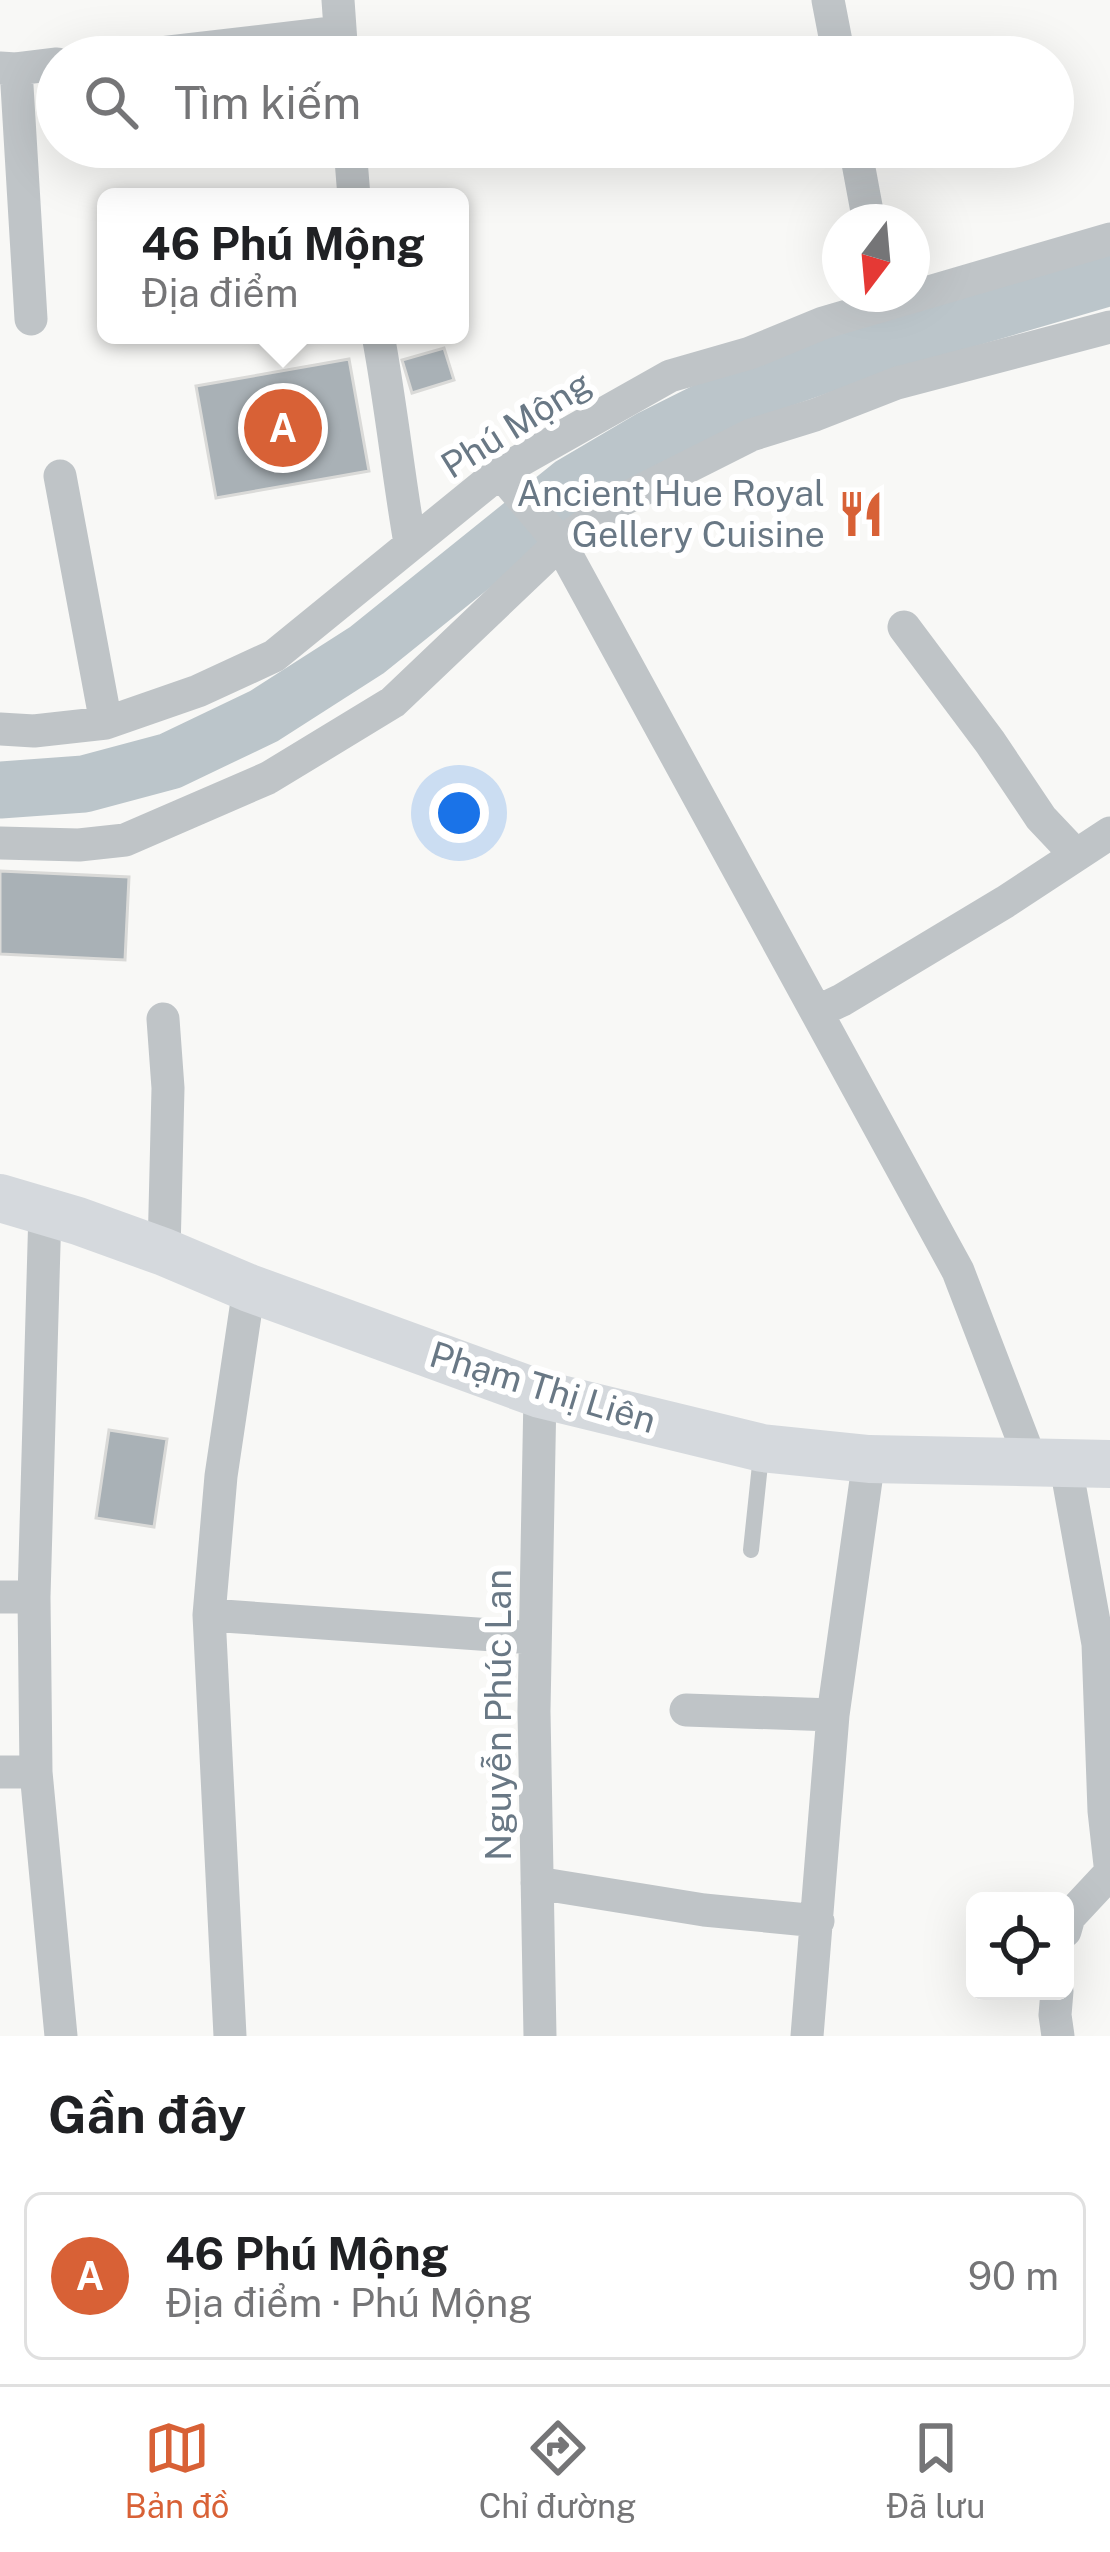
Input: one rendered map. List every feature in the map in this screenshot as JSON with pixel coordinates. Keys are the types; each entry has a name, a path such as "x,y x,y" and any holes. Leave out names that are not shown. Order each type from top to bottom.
{"street":[{"path":"828,0 835,36"},
{"path":"292,36 340,30"},
{"path":"8,69 31,319"},
{"path":"859,168 865,204"},
{"name":"Phú Mộng","path":"930,287 1110,239"},
{"name":"Phú Mộng","path":"0,729 34,731 106,723 198,691 274,656 410,543 670,376 750,353 850,312"},
{"path":"0,844 79,845 125,839 268,778 393,702 554,536 751,435 897,383 1110,327"},
{"path":"380,344 410,543"},
{"path":"60,476 106,723"},
{"path":"509,482 554,536 958,1271 1069,1462 1098,1644 1110,1869 1074,1911"},
{"path":"904,627 1041,818 1076,855"},
{"path":"817,1012 1005,902 1110,833"},
{"path":"163,1019 167,1088 164,1252"},
{"path":"22,1204 36,1772 61,2036"},
{"name":"Phạm Thị Liên","path":"22,1204 164,1252 249,1288 540,1394 762,1448 869,1459 1069,1462"},
{"path":"230,2036 209,1615 221,1476 249,1288"},
{"name":"Nguyễn Phúc Lan","path":"540,1394 535,1638 540,2036"},
{"path":"806,2036 832,1715 869,1459"},
{"path":"0,1597 34,1597"},
{"path":"209,1615 535,1638"},
{"path":"686,1710 832,1715"},
{"path":"0,1772 36,1772"},
{"path":"537,1882 704,1910 818,1921"},
{"path":"1056,2000 1058,2036"}],"lane":[{"path":"751,1550 762,1448"}],"building":[{"path":"444,348 454,380 412,393 402,360"},
{"path":"349,359 369,471 216,498 196,386"},
{"path":"0,871 129,877 125,960 0,954"},
{"path":"109,1430 167,1439 154,1527 96,1518"}],"waterway":[{"path":"0,790 84,784 170,761 264,716 367,650 572,485 742,393 878,345 1110,277"}],"place":[{"name":"46 Phú Mộng","path":"283,428"},
{"name":"Ancient Hue Royal Gellery Cuisine","path":"861,514"}]}
